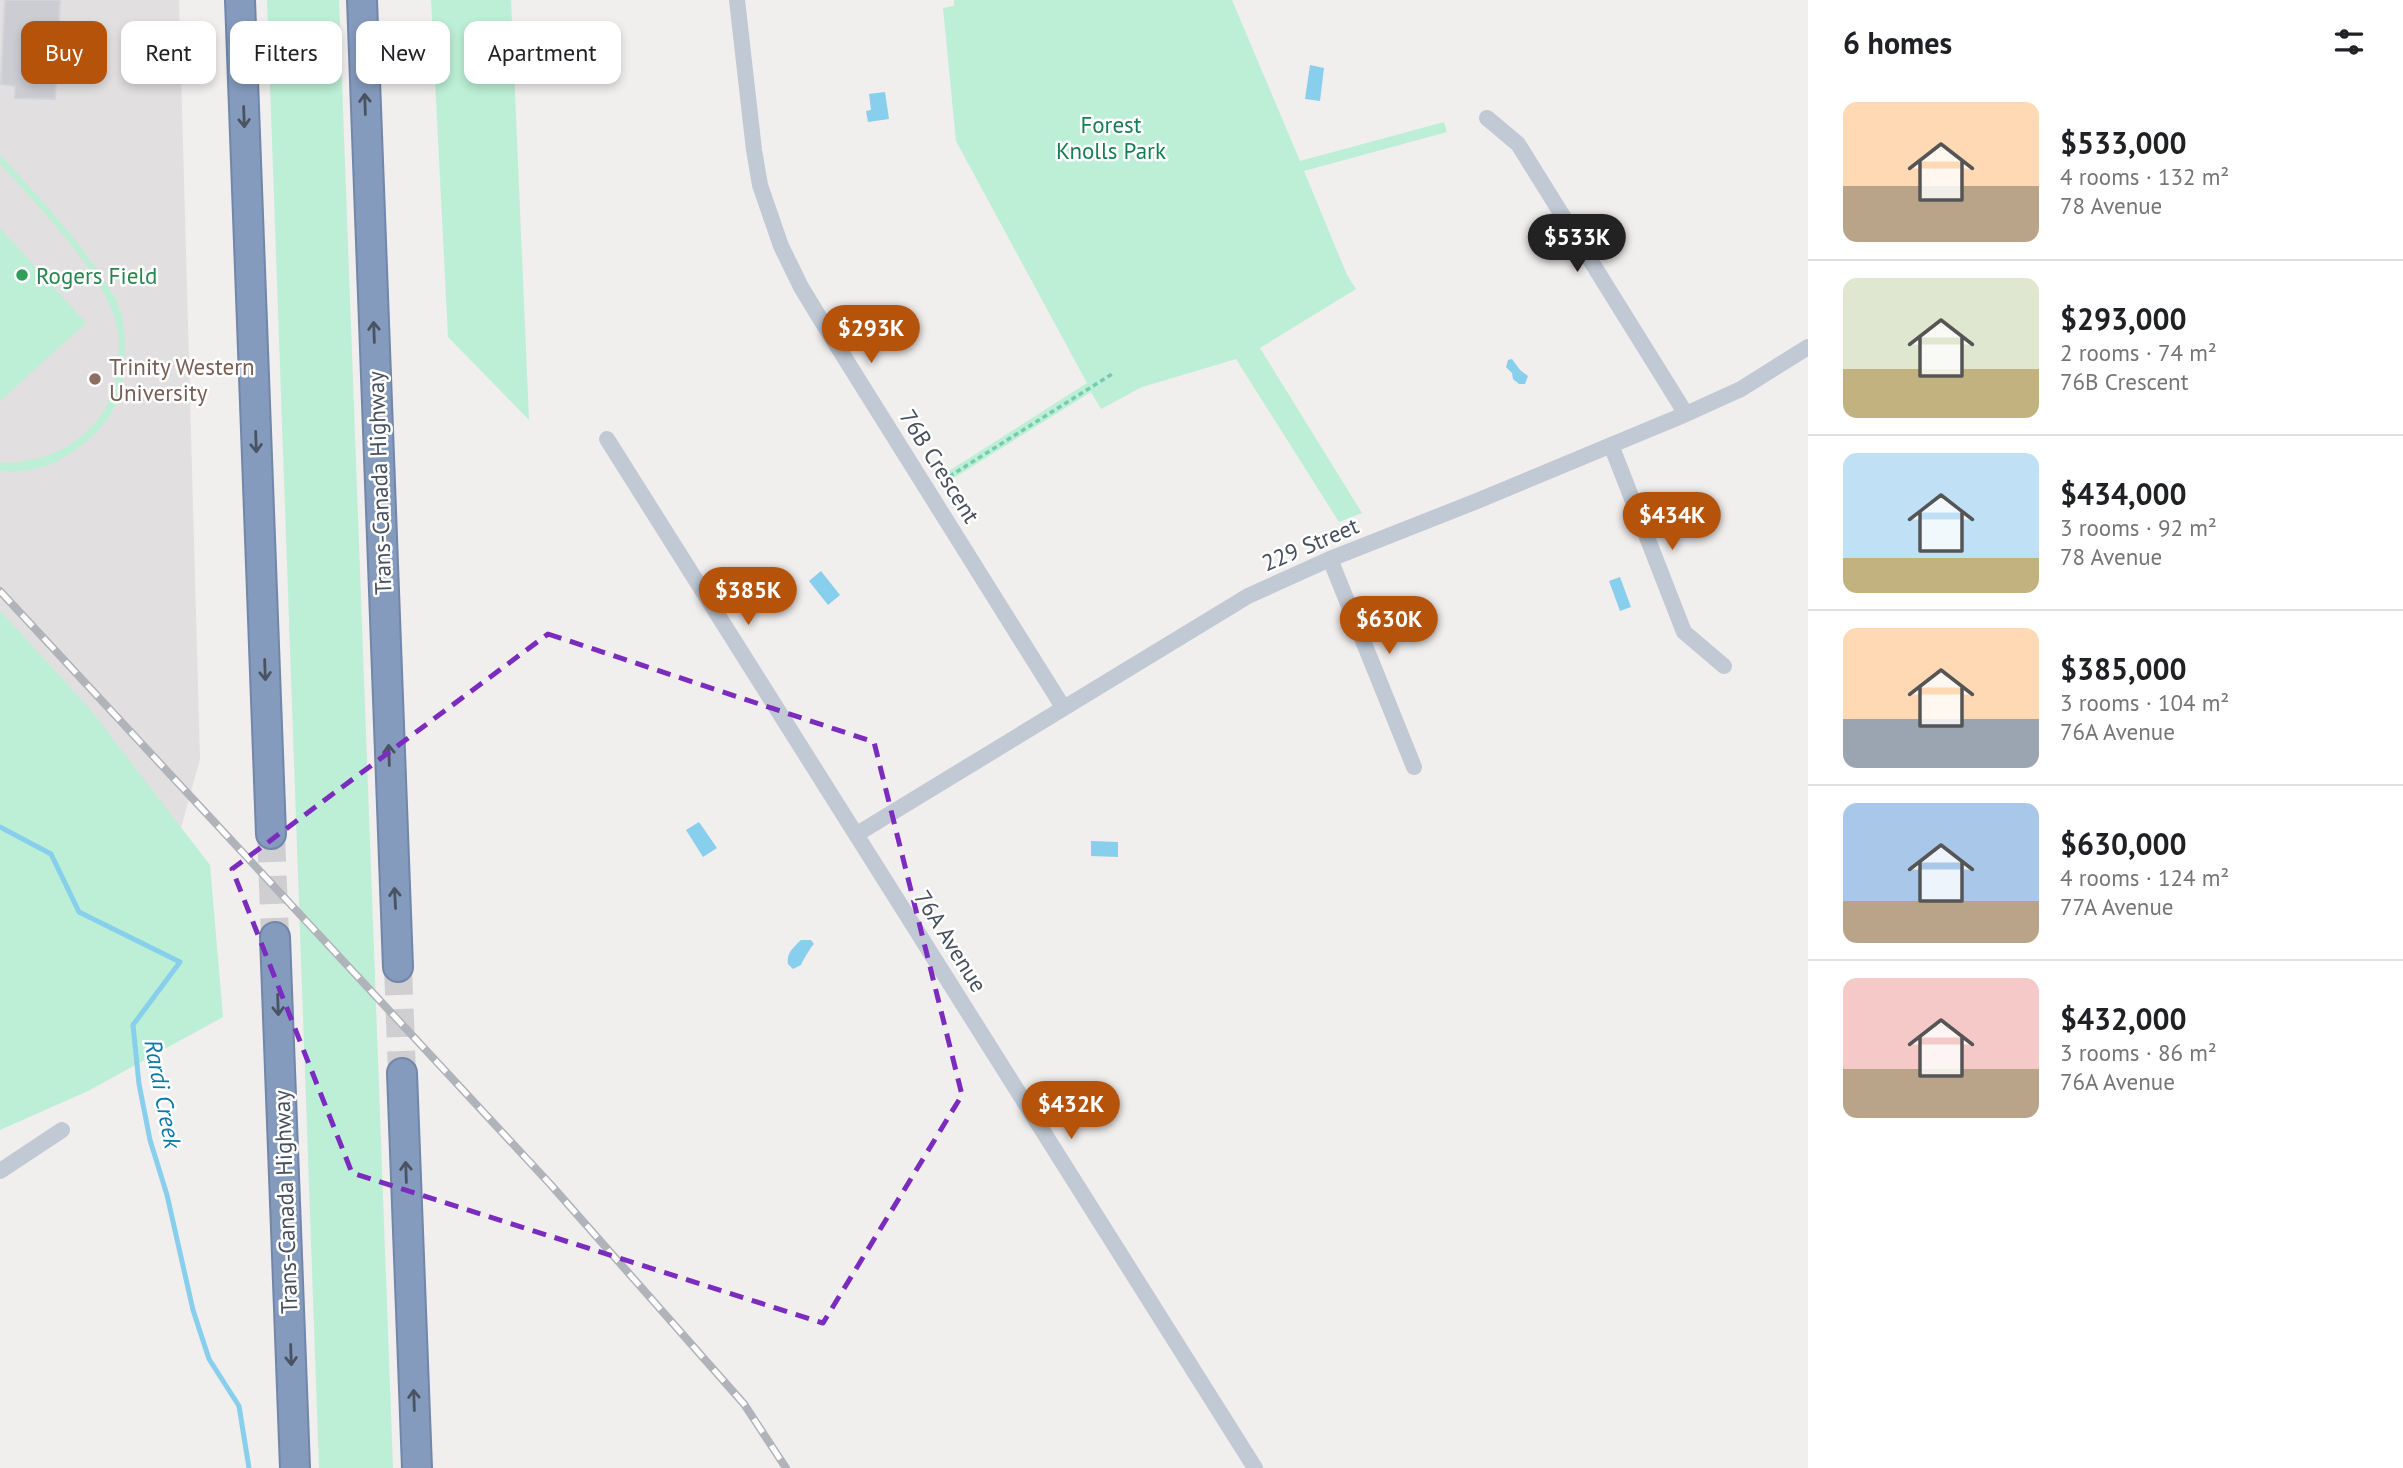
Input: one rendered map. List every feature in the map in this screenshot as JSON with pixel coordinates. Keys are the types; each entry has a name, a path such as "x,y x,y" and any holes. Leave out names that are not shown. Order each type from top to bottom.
{"highway":[{"path":"240,0 271,834"},
{"name":"Trans-Canada Highway","path":"362,0 398,967"},
{"name":"Trans-Canada Highway","path":"275,937 295,1468"},
{"path":"402,1073 417,1468"}],"street":[{"name":"76B Crescent","path":"737,0 760,185 781,246 801,287 1063,707"},
{"path":"1487,118 1518,144 1686,414"},
{"name":"229 Street","path":"857,834 1248,596 1330,559 1686,414 1741,389 1808,347"},
{"name":"76A Avenue","path":"607,439 1255,1468"},
{"path":"1611,445 1684,632 1724,666"},
{"path":"1330,559 1414,767"},
{"path":"0,1171 62,1130"}],"path":[{"path":"928,489 1112,374"}],"highlighted area":[{"path":"548,634 874,742 962,1095 823,1323 352,1173 232,869"}],"shaded area":[{"name":"Trinity Western University","path":"0,0 179,0 180,21 121,21 121,84 181,84 200,759 134,1000 0,1000"}],"green space":[{"path":"267,0 339,0 340,21 268,21"},
{"path":"431,0 511,0 512,21 464,21 464,84 515,84 529,420 448,337 435,84 450,84 450,21 432,21"},
{"name":"Forest Knolls Park","path":"954,0 1232,0 1300,161 1444,122 1447,132 1304,171 1347,275 1356,289 1260,348 1362,513 1339,522 1236,359 1142,387 1101,409 1091,392 954,478 949,471 1087,383 956,141 943,8 954,6"},
{"path":"342,82 393,1468 319,1468 270,84 342,84"},
{"name":"Rogers Field","path":"0,155 74,238 96,268 118,304 125,338 121,387 115,406 105,422 81,446 60,460 39,468 14,471 0,471 0,463 27,461 52,454 75,441 95,423 106,407 113,389 119,344 112,312 102,290 52,221 0,164"},
{"name":"Rogers Field","path":"0,228 86,323 0,401"},
{"path":"0,611 89,708 210,865 223,1017 88,1091 0,1130"}],"water":[{"path":"1310,65 1324,68 1320,101 1305,99"},
{"path":"885,92 889,119 868,122 866,111 871,110 869,94"},
{"path":"1512,359 1528,376 1525,384 1519,384 1513,379 1512,373 1506,367 1508,360"},
{"path":"821,571 840,595 828,605 809,581"},
{"path":"1620,577 1631,607 1620,611 1609,581"},
{"path":"699,822 717,848 703,857 686,830"},
{"path":"1091,841 1118,842 1118,857 1091,856"},
{"path":"801,940 811,940 814,944 801,965 793,969 788,964 788,957"}],"building":[{"path":"5,0 60,0 59,21 21,21 21,84 56,84 55,99 15,98 15,86 1,84"}],"waterway":[{"name":"Rardi Creek","path":"0,827 51,854 79,912 180,962 133,1025 139,1084 150,1140 167,1195 193,1310 209,1359 239,1406 249,1468"}],"tunnel":[{"path":"271,834 275,937"},
{"path":"398,967 402,1073"}],"railway":[{"path":"0,591 551,1185 744,1404 786,1468"}],"place":[{"name":"Rogers Field","path":"22,275"},
{"name":"Trinity Western University","path":"95,379"}]}
